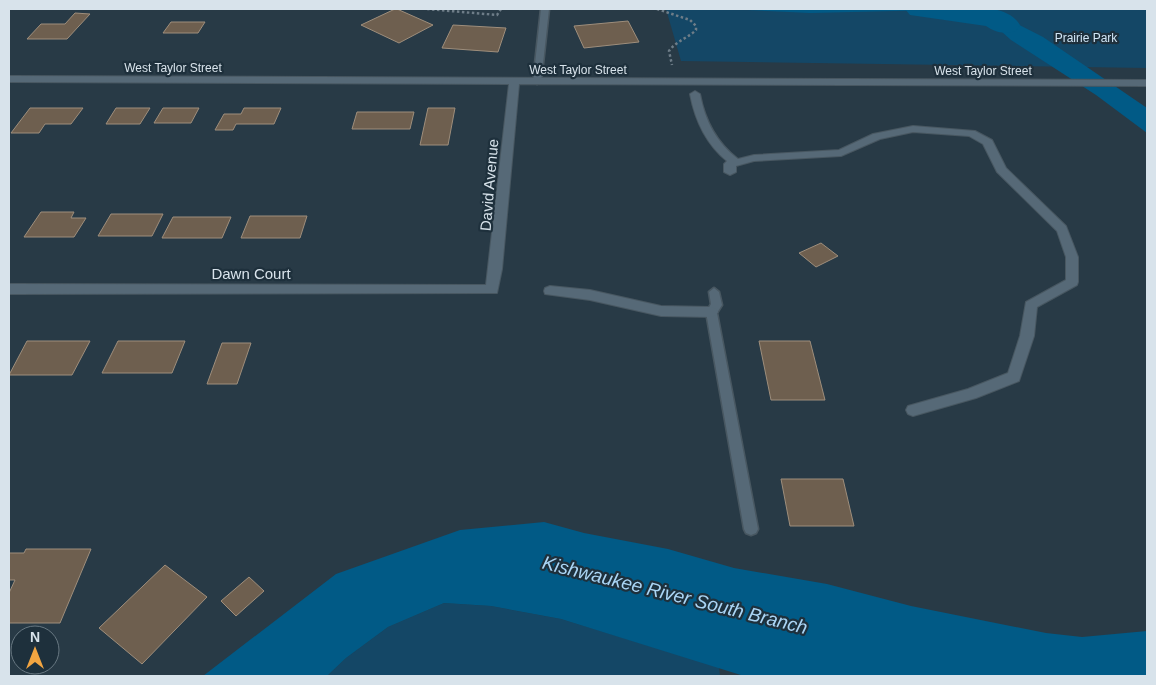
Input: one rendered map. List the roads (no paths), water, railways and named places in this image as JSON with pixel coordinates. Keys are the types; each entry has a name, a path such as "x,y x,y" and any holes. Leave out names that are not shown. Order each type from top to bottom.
{"street":[{"name":"West Taylor Street","path":"9,79 1147,83"},
{"name":"David Avenue","path":"492,290 496,269 514,82"},
{"path":"695,94 703,126 732,167 754,158 841,153 877,136 913,129 971,133 988,142 1001,170 1062,229 1072,257 1072,282 1031,305 1027,336 1014,376 970,394 913,410"},
{"name":"Dawn Court","path":"9,289 492,290"},
{"path":"550,290 590,295 661,310 711,312"}],"lane":[{"path":"537,82 545,9"},
{"path":"714,292 717,305 711,312 751,529"}],"water":[{"path":"726,9 962,9 1000,15 1043,37 1147,108 1147,133 1096,95 1011,40 992,23 938,10 810,13"},
{"path":"544,522 584,533 668,549 734,568 827,584 911,606 1046,633 1082,637 1147,631 1147,676 744,676 561,619 491,606 444,603 388,627 346,658 327,676 203,676 336,574 460,530"}],"waterway":[{"name":"Kishwaukee River South Branch","path":"920,9 994,18 1005,25"}],"park label":[{"name":"Prairie Park","path":"1086,38"}]}
